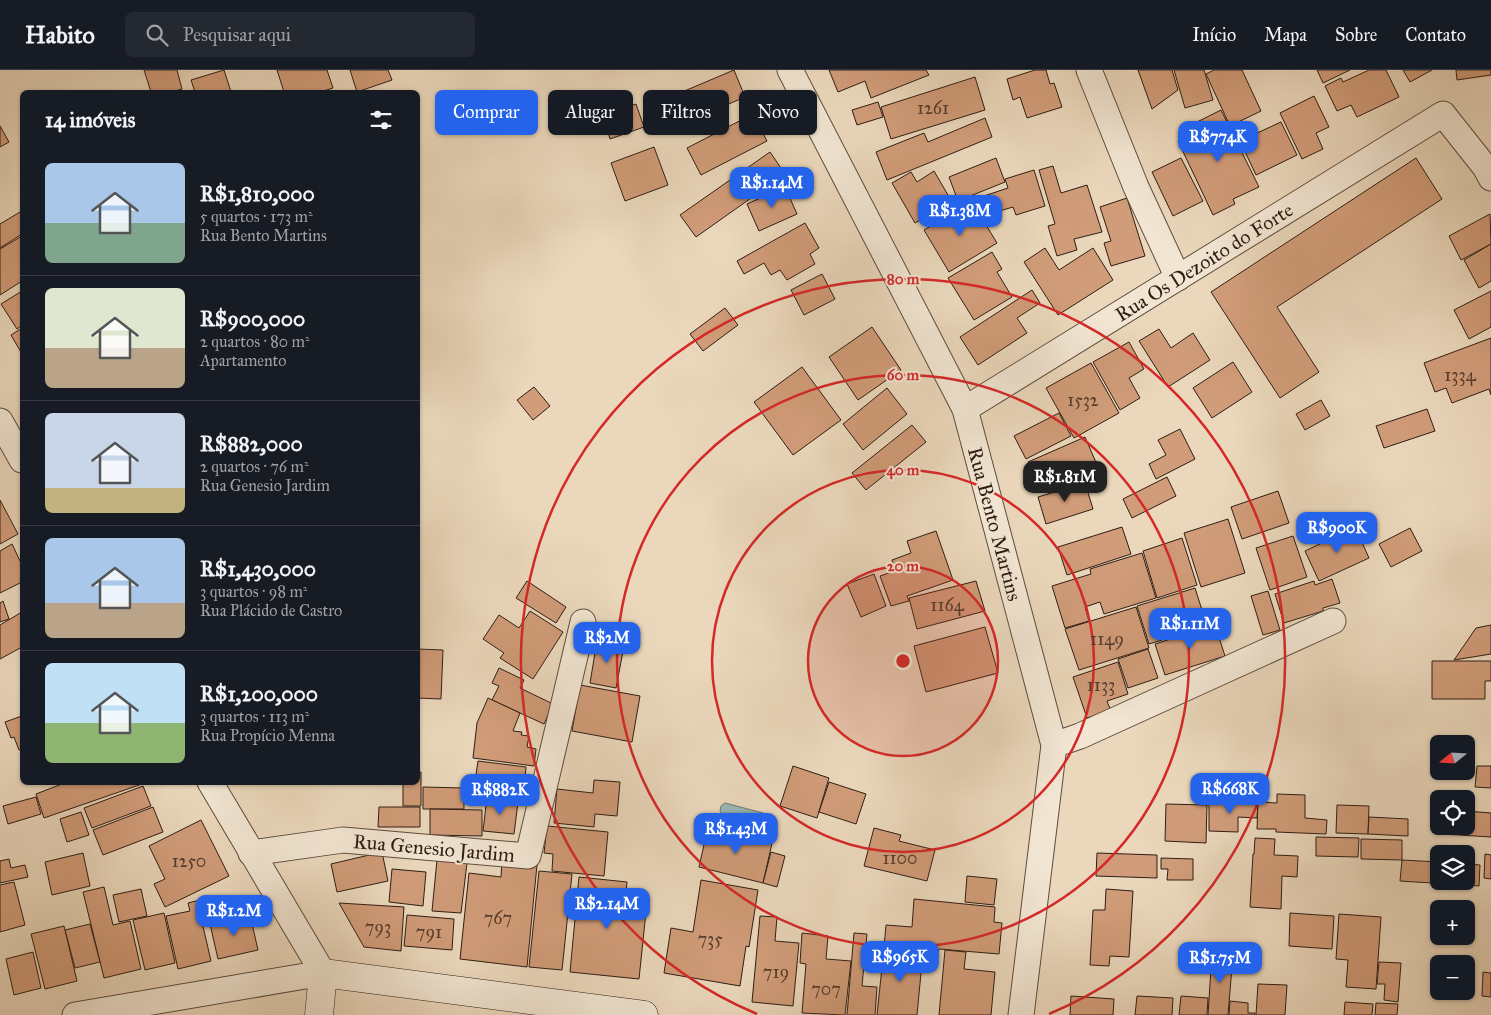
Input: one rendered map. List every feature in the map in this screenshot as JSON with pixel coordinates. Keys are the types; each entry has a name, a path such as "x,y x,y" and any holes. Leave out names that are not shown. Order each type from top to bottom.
{"main road":[{"path":"319,1015 323,972 644,1015"}],"street":[{"name":"Rua Bento Martins","path":"790,70 964,409 1054,745 1021,1015"},
{"path":"1089,70 1136,186 1178,278"},
{"name":"Rua Os Dezoito do Forte","path":"964,409 1443,114 1489,171"},
{"path":"0,421 20,456"},
{"path":"1054,745 1080,736 1333,621"},
{"name":"Rua Genesio Jardim","path":"251,852 343,840 528,856 583,622"},
{"path":"75,1015 323,972 212,785"}],"water":[{"path":"725,803 763,813 765,817 764,824 759,826 724,817 720,811 721,806"}],"building":[{"path":"144,70 177,70 182,89 150,90"},
{"path":"224,70 230,90 194,90 191,80"},
{"path":"277,70 327,70 333,88 326,90 283,90"},
{"path":"350,70 388,70 392,80 363,90 356,90"},
{"path":"734,70 742,90 739,90 739,100 729,104 729,90 687,90"},
{"path":"829,70 926,70 929,75 871,98 865,81 838,92"},
{"path":"1035,70 1046,70 1050,84 1054,83 1062,107 1027,118 1020,97 1013,100 1007,79"},
{"path":"1138,70 1172,70 1178,90 1152,109"},
{"path":"1174,70 1204,70 1213,100 1185,108"},
{"path":"1214,70 1242,70 1261,111 1230,126 1206,74"},
{"path":"1317,70 1350,70 1323,83"},
{"path":"1369,70 1386,70 1399,97 1357,117 1351,105 1337,111 1325,86 1341,78 1343,82"},
{"path":"1403,70 1432,70 1410,82"},
{"path":"1456,70 1491,70 1491,75 1457,80"},
{"path":"975,77 985,110 891,139 881,107"},
{"path":"1314,96 1329,127 1316,133 1323,149 1302,159 1280,113"},
{"path":"878,102 883,117 857,125 852,110"},
{"path":"636,104 643,127 633,131 633,105"},
{"path":"1221,110 1259,187 1233,199 1235,204 1213,215 1178,141 1197,132 1193,124"},
{"path":"985,118 992,137 887,180 876,152 924,133 928,142"},
{"path":"739,121 739,135 764,135 767,141 701,175 687,148 712,135 729,135 729,126"},
{"path":"1281,122 1297,155 1256,175 1240,141"},
{"path":"0,126 9,142 0,147"},
{"path":"609,135 621,135 610,139"},
{"path":"654,147 668,185 625,201 611,163"},
{"path":"770,152 785,174 696,237 680,215"},
{"path":"996,158 1005,182 958,201 949,177"},
{"path":"1181,158 1203,201 1173,216 1152,172"},
{"path":"1416,158 1442,199 1277,307 1319,372 1280,398 1211,292"},
{"path":"1053,166 1061,193 1087,185 1102,232 1074,239 1077,250 1057,256 1048,226 1055,224 1039,170"},
{"path":"1034,170 1045,206 1016,215 1013,207 989,214 984,196 1008,188 1005,179"},
{"path":"934,171 952,202 915,223 892,183 911,172 917,182"},
{"path":"785,187 797,214 759,231 747,204"},
{"path":"1127,198 1145,256 1111,266 1104,243 1111,241 1100,207"},
{"path":"972,202 997,243 949,272 924,230"},
{"path":"20,212 20,235 0,248 0,224"},
{"path":"1490,214 1491,244 1461,260 1449,236"},
{"path":"805,223 819,248 810,254 815,264 787,280 780,270 771,275 764,263 744,274 737,261"},
{"path":"20,237 20,282 0,295 0,249"},
{"path":"1491,244 1491,281 1479,288 1464,260"},
{"path":"1045,248 1059,270 1093,248 1113,280 1058,315 1024,262"},
{"path":"992,252 1002,269 997,272 1012,297 974,320 948,278"},
{"path":"822,274 835,299 804,315 791,290"},
{"path":"1032,290 1040,303 1017,318 1027,333 978,365 960,337"},
{"path":"1491,291 1491,327 1469,339 1454,310"},
{"path":"20,292 20,327 17,329 1,304"},
{"path":"725,308 738,325 703,351 690,334"},
{"path":"872,327 901,370 858,400 829,357"},
{"path":"20,329 20,351 11,335"},
{"path":"1159,329 1171,348 1193,333 1210,360 1168,387 1139,341"},
{"path":"1491,338 1491,395 1489,389 1452,403 1446,388 1435,392 1424,363"},
{"path":"1129,342 1144,369 1129,378 1140,398 1120,410 1093,362"},
{"path":"1233,362 1252,392 1212,418 1193,388"},
{"path":"1091,363 1119,413 1074,438 1046,388"},
{"path":"802,367 841,420 793,455 754,402"},
{"path":"534,387 550,406 533,420 517,400"},
{"path":"887,388 907,414 863,450 843,424"},
{"path":"1321,400 1330,416 1305,430 1296,414"},
{"path":"1427,409 1435,431 1384,448 1376,426"},
{"path":"1059,413 1071,436 1026,459 1014,436"},
{"path":"912,425 926,442 866,490 852,473"},
{"path":"1180,429 1195,459 1156,479 1149,464 1166,455 1158,440"},
{"path":"1085,437 1098,467 1041,492 1028,462"},
{"path":"1167,477 1176,496 1132,518 1123,499"},
{"path":"1085,483 1093,509 1046,524 1038,497"},
{"path":"1278,491 1289,523 1242,539 1231,507"},
{"path":"0,500 18,534 0,544"},
{"path":"1228,519 1245,573 1201,587 1184,533"},
{"path":"1122,527 1131,554 1067,575 1058,547"},
{"path":"1355,527 1369,558 1319,581 1305,551"},
{"path":"1410,528 1422,551 1391,567 1379,544"},
{"path":"936,531 953,580 907,596 909,601 891,606 880,576 895,571 892,560 911,553 907,541"},
{"path":"1293,536 1307,577 1270,590 1256,548"},
{"path":"1182,538 1197,585 1157,598 1143,551"},
{"path":"12,544 20,561 20,583 0,593 0,551"},
{"path":"1142,553 1156,598 1104,614 1100,602 1085,607 1089,621 1065,628 1052,586 1091,574 1090,569"},
{"path":"874,574 886,606 861,617 847,584"},
{"path":"1332,579 1340,603 1323,608 1323,611 1284,623 1275,594 1314,581 1315,585"},
{"path":"527,581 566,607 556,623 516,598"},
{"path":"976,581 985,611 917,629 909,598"},
{"path":"1195,588 1207,626 1149,644 1137,606"},
{"path":"1268,591 1280,630 1263,635 1251,596"},
{"path":"3,601 9,619 0,622 0,603"},
{"path":"1136,607 1149,648 1079,670 1065,629"},
{"path":"530,611 563,632 533,679 500,658 504,653 483,639 499,615 519,628"},
{"path":"20,613 20,648 0,659 0,625"},
{"path":"1215,625 1225,656 1165,675 1155,644"},
{"path":"1491,625 1491,654 1454,660 1476,628"},
{"path":"985,627 998,673 926,692 914,646"},
{"path":"597,641 624,646 616,688 590,683"},
{"path":"420,649 443,650 441,699 420,698"},
{"path":"1148,649 1158,678 1128,688 1118,659"},
{"path":"1432,661 1491,661 1491,681 1485,681 1485,699 1432,699"},
{"path":"1118,662 1128,694 1107,701 1111,711 1087,718 1073,677"},
{"path":"499,668 524,680 520,688 553,704 544,724 492,700 499,686 492,683"},
{"path":"580,685 640,696 632,742 572,731"},
{"path":"488,698 520,713 513,731 522,732 521,735 529,736 527,747 536,749 534,766 473,758 477,723"},
{"path":"20,717 20,750 14,737 11,738 5,722"},
{"path":"478,761 526,767 523,800 473,794"},
{"path":"793,766 829,778 817,818 780,806"},
{"path":"1477,766 1491,766 1491,788 1475,787"},
{"path":"421,772 421,806 403,806 403,785 420,785"},
{"path":"594,780 620,782 617,816 595,814 594,827 554,823 557,789 593,793"},
{"path":"829,782 866,794 856,824 819,812"},
{"path":"59,785 139,785 44,818 36,794"},
{"path":"143,786 151,806 92,828 84,808"},
{"path":"423,787 464,788 464,809 423,809"},
{"path":"1277,794 1305,795 1305,818 1327,820 1326,834 1276,832 1276,829 1257,829 1258,802 1277,803"},
{"path":"36,797 41,814 8,824 3,806"},
{"path":"487,797 518,802 514,834 483,831"},
{"path":"1209,801 1258,802 1257,818 1238,817 1238,832 1209,831"},
{"path":"1166,804 1207,805 1206,843 1165,841"},
{"path":"1337,805 1369,806 1368,834 1336,833"},
{"path":"153,807 163,832 103,855 93,830"},
{"path":"379,807 420,807 420,827 378,827"},
{"path":"430,809 482,810 482,836 430,835"},
{"path":"81,812 89,835 67,842 60,819"},
{"path":"1475,812 1491,813 1491,837 1459,835 1475,835"},
{"path":"1369,817 1408,819 1408,836 1368,834"},
{"path":"201,820 229,876 165,907 154,884 165,879 149,846"},
{"path":"547,826 608,832 604,876 552,871 553,854 544,853"},
{"path":"708,827 772,843 763,883 699,867"},
{"path":"874,828 901,835 899,841 935,850 927,881 864,866"},
{"path":"1316,837 1359,838 1358,857 1316,856"},
{"path":"1255,838 1275,839 1274,855 1298,856 1297,877 1282,876 1281,909 1250,907"},
{"path":"1361,839 1402,840 1402,860 1361,859"},
{"path":"382,852 388,881 337,892 331,864"},
{"path":"771,852 785,856 777,887 763,883"},
{"path":"83,853 90,886 52,895 45,862"},
{"path":"1097,853 1157,855 1157,878 1096,876"},
{"path":"1485,854 1491,855 1491,879 1484,878"},
{"path":"1161,858 1193,859 1193,880 1167,880 1168,869 1161,869"},
{"path":"9,859 11,868 25,865 28,877 0,883 0,861"},
{"path":"437,860 467,863 461,913 432,911"},
{"path":"1402,860 1430,862 1430,883 1400,881"},
{"path":"502,861 537,865 527,967 460,959 469,873 501,877"},
{"path":"1475,865 1480,865 1479,886 1475,886"},
{"path":"392,869 426,872 423,906 389,902"},
{"path":"539,871 572,874 562,970 529,967"},
{"path":"967,876 997,879 994,905 965,902"},
{"path":"579,877 627,882 625,900 647,902 639,979 570,972"},
{"path":"701,880 758,890 749,947 746,946 740,986 664,973 671,928 693,932"},
{"path":"14,882 25,925 0,932 0,885"},
{"path":"104,887 113,925 130,921 141,969 104,978 83,892"},
{"path":"141,889 147,916 119,922 113,895"},
{"path":"1106,889 1133,891 1129,957 1110,956 1109,966 1090,965 1093,910 1105,910"},
{"path":"217,896 222,917 202,922 211,961 178,969 166,916 190,911 188,903"},
{"path":"914,899 995,907 994,922 1002,923 999,954 939,949 938,952 884,947 886,925 912,927"},
{"path":"339,903 404,907 401,951 364,947"},
{"path":"164,913 175,963 145,970 133,920"},
{"path":"1290,913 1334,916 1332,949 1289,946"},
{"path":"1339,914 1381,917 1376,989 1346,987 1348,960 1336,959"},
{"path":"250,915 258,950 218,959 210,924"},
{"path":"407,915 454,919 452,950 404,946"},
{"path":"760,916 777,917 775,941 799,943 793,1006 752,1002"},
{"path":"90,924 100,962 75,968 65,930"},
{"path":"64,926 77,981 45,989 31,934"},
{"path":"802,933 828,936 826,959 851,961 845,1015 802,1013 806,964 800,963"},
{"path":"854,933 867,934 862,986 877,987 875,1015 847,1015"},
{"path":"884,948 923,952 917,1015 877,1015"},
{"path":"945,950 966,952 964,969 995,972 991,1015 939,1015"},
{"path":"33,952 41,988 14,995 6,959"},
{"path":"1212,953 1233,955 1228,1015 1208,1015"},
{"path":"1379,962 1401,963 1398,1002 1384,1000 1385,984 1377,984"},
{"path":"1483,972 1491,973 1491,997 1482,996"},
{"path":"1258,984 1287,985 1285,1015 1256,1015"},
{"path":"1071,996 1114,999 1113,1015 1070,1015"},
{"path":"1137,996 1173,998 1172,1015 1135,1015"},
{"path":"1181,996 1208,998 1207,1015 1179,1015"},
{"path":"1230,1001 1248,1003 1248,1013 1255,1013 1255,1015 1229,1015"},
{"path":"1345,1002 1373,1004 1372,1015 1344,1015"},
{"path":"1376,1003 1398,1004 1397,1015 1375,1015"}]}
